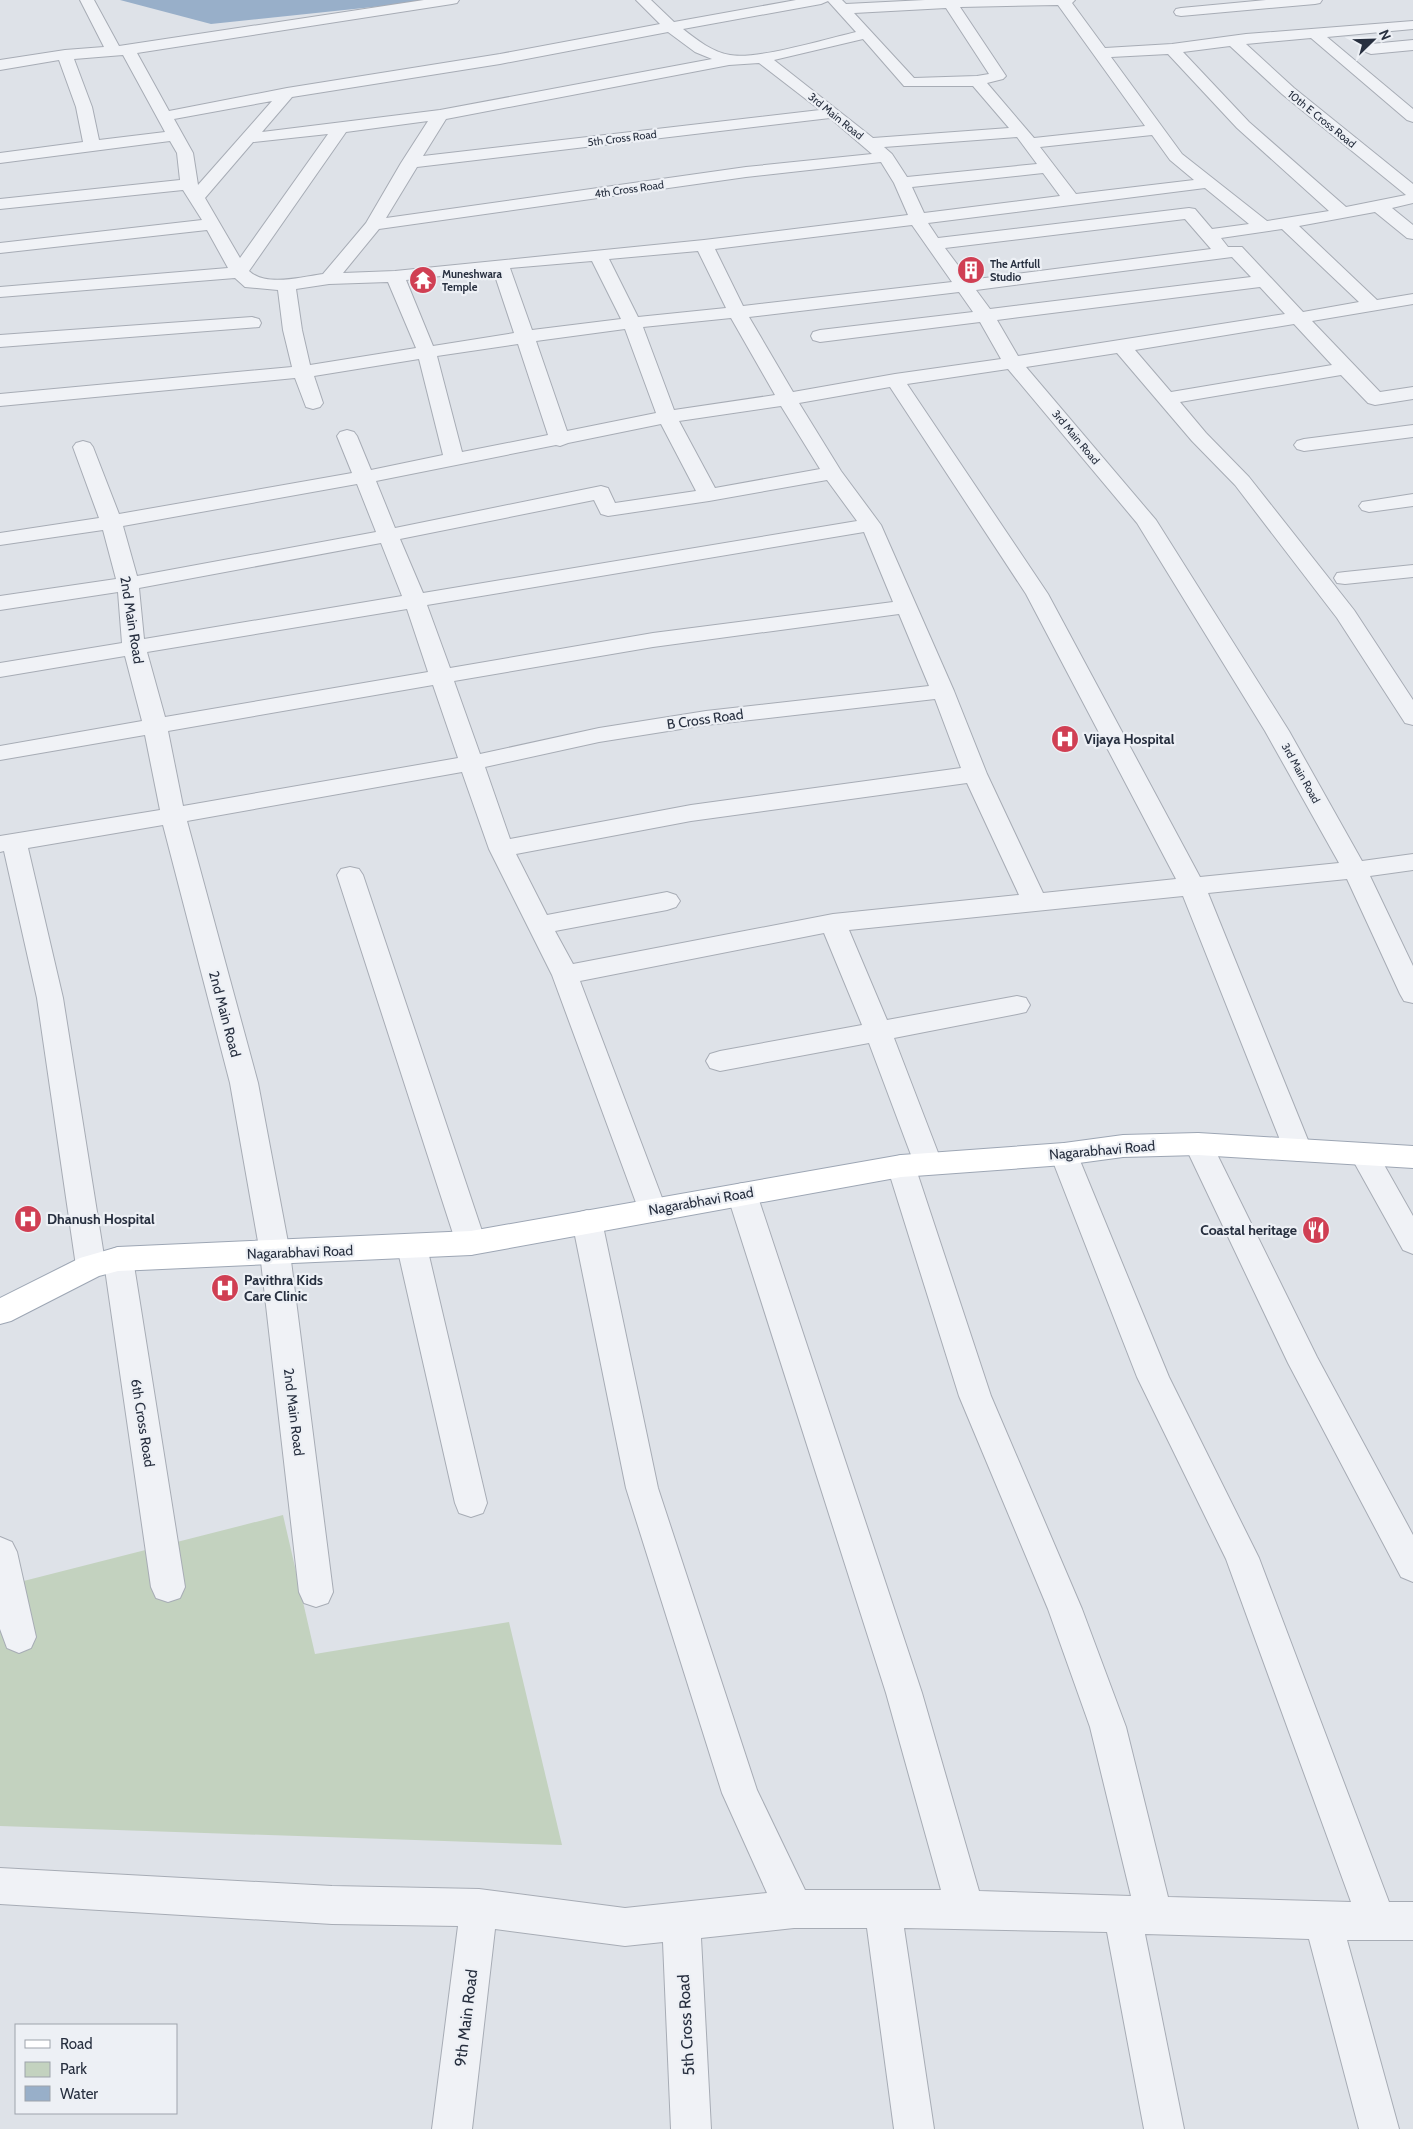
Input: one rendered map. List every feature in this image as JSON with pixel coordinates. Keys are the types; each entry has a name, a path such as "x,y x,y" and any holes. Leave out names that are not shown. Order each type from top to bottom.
{"main road":[{"name":"Nagarabhavi Road","path":"0,1312 104,1263 471,1243 915,1164 1064,1154 1123,1146 1198,1144 1413,1157"}],"street":[{"path":"87,0 166,116 185,153 193,191 239,272 250,283 286,285 329,279 395,276 500,264 704,246 1208,183"},
{"path":"0,65 65,55 121,50 452,0"},
{"path":"643,0 670,26 700,49 729,60"},
{"path":"166,116 500,59 670,26 820,0"},
{"path":"1062,0 1176,157 1265,228"},
{"path":"839,5 1068,0"},
{"path":"1171,0 1206,44"},
{"path":"1180,12 1315,0"},
{"path":"839,5 910,83 977,81 998,76 949,2"},
{"path":"1100,53 1172,49 1234,41 1410,28"},
{"path":"248,138 341,128 440,114 729,60 762,58 866,34"},
{"path":"1316,34 1413,117"},
{"name":"10th E Cross Road","path":"1234,41 1288,91 1413,192"},
{"path":"1371,49 1413,45"},
{"path":"1172,49 1242,125 1343,214"},
{"path":"65,55 84,106 92,146"},
{"name":"3rd Main Road","path":"762,58 886,157 902,183 917,218 966,286 1012,362 1146,520 1277,731 1355,870 1413,994"},
{"path":"977,81 1025,137 1072,200"},
{"path":"0,204 193,191 248,138 287,94"},
{"path":"329,279 373,225 440,114"},
{"name":"5th Cross Road","path":"410,163 834,114"},
{"path":"0,292 239,272 341,128"},
{"path":"869,143 1156,130"},
{"path":"0,158 176,135"},
{"name":"4th Cross Road","path":"373,225 746,172 886,157"},
{"path":"902,183 1047,168"},
{"path":"1208,235 1265,228 1343,214 1413,198"},
{"path":"1379,206 1413,234"},
{"path":"934,244 1189,212 1223,252"},
{"path":"0,248 213,224"},
{"path":"1287,224 1373,306"},
{"path":"704,246 737,312 787,399 832,473 871,525 943,691 975,774 1036,902"},
{"path":"0,400 302,372 524,337 632,323 867,299 1236,251 1266,280 1299,319 1375,399 1413,393"},
{"path":"598,255 632,323 667,417 709,495"},
{"path":"500,264 560,440"},
{"path":"395,276 427,353 454,460"},
{"path":"820,336 1266,280"},
{"path":"286,285 290,322 302,372 313,403"},
{"path":"0,539 111,522 364,477 560,440 667,417 1012,362 1122,347 1413,299"},
{"path":"0,341 252,324"},
{"path":"1122,347 1166,399 1242,482 1340,607 1413,718"},
{"path":"1166,399 1346,368"},
{"path":"895,380 1037,594 1192,885 1298,1150"},
{"path":"1304,444 1413,431"},
{"path":"347,436 386,536 415,601 501,848 565,975 652,1211"},
{"name":"2nd Main Road","path":"83,447 111,522 128,584 134,647 155,725 174,816 244,1083 275,1253 316,1592"},
{"path":"0,603 128,584 386,536 601,492 608,510 709,495 832,473"},
{"path":"1369,506 1413,500"},
{"path":"0,670 871,525"},
{"path":"1345,578 1413,570"},
{"path":"0,753 653,640 905,607"},
{"name":"B Cross Road","path":"7,842 174,816 471,763 599,735 706,718 943,691"},
{"path":"501,848 692,813 975,774"},
{"name":"6th Cross Road","path":"7,842 50,998 168,1587"},
{"path":"565,975 833,922 1355,870 1413,862"},
{"path":"350,875 471,1243"},
{"path":"540,925 667,901"},
{"path":"833,922 878,1031 915,1164 975,1396 1065,1609 1108,1728 1138,1914 1164,2129"},
{"path":"720,1061 1017,1005"},
{"path":"1198,1144 1304,1362 1413,1567"},
{"path":"0,1886 332,1905 479,1908 625,1927 794,1909 965,1909 1323,1921 1395,1921 1242,1558 1153,1376 1064,1154"},
{"path":"1364,1155 1413,1242"},
{"path":"742,1194 904,1693 965,1909"},
{"path":"587,1221 642,1488 740,1793 794,1909"},
{"path":"412,1247 471,1503"},
{"path":"0,1552 19,1637"},
{"name":"9th Main Road","path":"452,2129 479,1908"},
{"path":"883,1910 914,2129"},
{"path":"1323,1921 1379,2129"},
{"name":"5th Cross Road","path":"681,1922 691,2129"}],"green space":[{"path":"283,1515 315,1654 509,1622 562,1845 0,1826 0,1587"}],"water":[{"path":"120,0 419,0 411,3 211,24"}],"place":[{"name":"The Artfull Studio","path":"971,270"},
{"name":"Muneshwara Temple","path":"423,280"},
{"name":"Vijaya Hospital","path":"1065,739"},
{"name":"Dhanush Hospital","path":"28,1219"},
{"name":"Coastal heritage","path":"1316,1230"},
{"name":"Pavithra Kids Care Clinic","path":"225,1288"}]}
